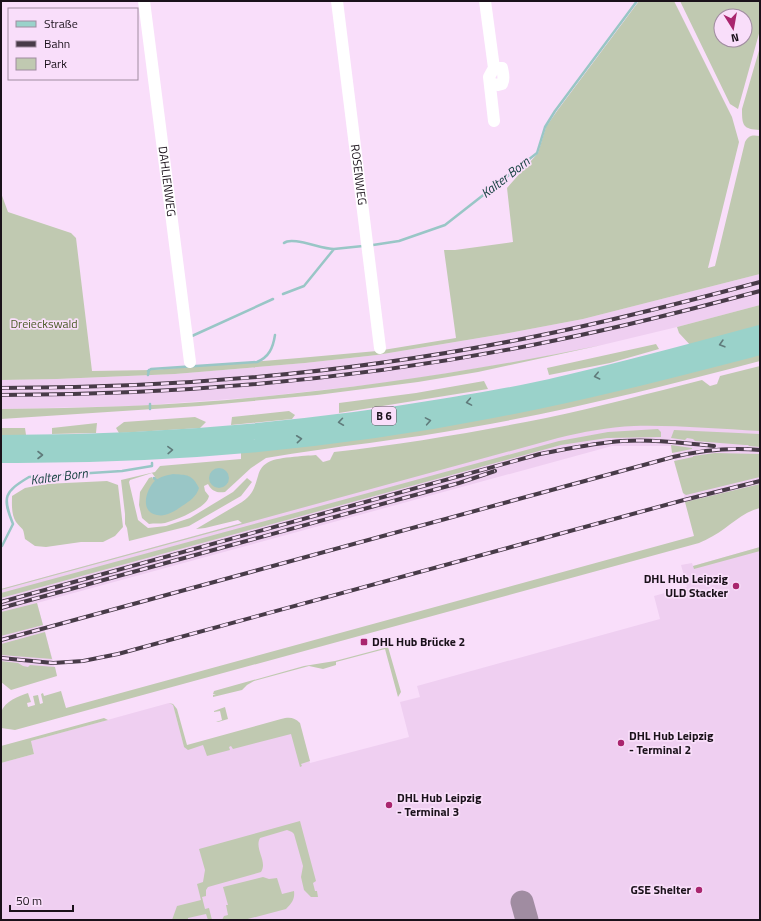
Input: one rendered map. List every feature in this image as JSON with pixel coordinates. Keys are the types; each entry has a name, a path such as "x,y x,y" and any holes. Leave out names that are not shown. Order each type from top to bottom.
{"main road":[{"name":"B 6","path":"1,443 64,443 194,437 316,425 408,412 548,387 651,363 760,333"},
{"name":"B 6","path":"1,455 64,455 196,449 321,437 491,411 568,395 760,347"}],"street":[{"name":"DAHLIENWEG","path":"144,1 190,362"},
{"name":"ROSENWEG","path":"337,1 380,348"},
{"path":"485,1 494,68 489,77 494,121"}],"shaded area":[{"path":"760,274 760,305 602,345 523,361 394,382 259,397 134,406 1,409 1,380 175,374 305,363 377,355 583,319"},
{"path":"646,424 760,429 760,499 690,518 671,446 612,446 37,603 57,676 1,668 1,589 566,434 604,427"},
{"path":"219,468 226,471 229,478 226,485 219,488 212,485 209,478 212,471"},
{"path":"173,474 189,476 194,480 199,488 198,491 190,500 170,513 157,515 151,513 146,505 149,488 156,480"},
{"path":"760,547 760,920 1,920 1,763 34,754 31,741 169,703 173,705 184,747 231,737 301,729 310,763 409,737 400,702 420,697 417,686 660,619 654,596 687,587 681,565 692,563 693,566"}],"green space":[{"name":"Dreieckswald","path":"639,1 674,1 732,117 739,142 708,268 715,266 745,142 751,136 760,136 760,274 583,319 377,355 305,363 175,374 1,380 1,193 8,212 71,233 76,238 92,371 152,370 377,351 456,338 444,250 455,250 513,242 507,188 538,153 546,127"},
{"path":"680,1 760,1 760,30 738,109 730,104"},
{"path":"760,47 760,130 750,129 745,126 742,119 742,109"},
{"path":"760,305 760,329 692,347 679,333 677,327"},
{"path":"656,344 659,349 610,363 549,375 547,368"},
{"path":"602,345 478,372 418,382 317,395 199,406 1,419 1,409 195,403 302,393 474,369"},
{"path":"760,353 760,361 545,413 447,432 266,458 251,468 225,492 215,491 211,489 208,484 204,486 205,491 209,496 203,505 183,516 165,523 149,524 142,518 139,505 140,492 149,478 152,477 153,479 155,477 152,473 130,480 129,482 138,520 148,528 166,526 190,518 233,492 247,478 252,482 241,496 189,526 129,541 125,524 121,480 155,472 160,466 241,459 241,451"},
{"path":"760,366 760,431 634,426 577,434 1,590 242,523 238,520 196,529 246,499 253,491 261,469 265,464 276,459 316,455 323,462 330,460 334,452 467,433 546,418 702,380 710,386 717,384 720,376"},
{"path":"484,381 488,389 339,413 339,403 416,393"},
{"path":"289,411 295,415 292,419 231,425 232,417"},
{"path":"195,417 206,422 200,428 119,433 116,428 124,422"},
{"path":"97,423 96,433 52,434 52,428"},
{"path":"1,428 25,428 26,435 1,435"},
{"path":"658,429 661,432 661,437 607,438 561,445 1,598 1,593 559,441 608,432"},
{"path":"674,430 760,434 760,447 695,441 687,438 685,440 671,438"},
{"path":"671,445 692,448 692,449 672,453"},
{"path":"715,453 760,454 760,477 686,495 683,493 674,461 693,456"},
{"path":"107,481 118,485 123,527 115,536 103,542 81,542 46,547 35,546 25,539 23,530 13,516 12,496 25,488 45,484"},
{"path":"760,484 760,508 747,513 719,532 699,543 15,730 1,728 1,712 3,708 13,700 28,693 31,702 27,703 28,707 35,705 33,696 38,695 40,704 43,703 41,694 43,693 44,696 61,691 66,708 694,536 685,502"},
{"path":"760,547 760,551 694,569 693,566"},
{"path":"37,603 43,625 1,636 1,612"},
{"path":"45,632 52,659 1,655 1,644"},
{"path":"388,647 401,692 398,697 385,649 336,662 336,665 323,669 309,666 254,681 242,690 213,697 213,695 216,694 213,694 214,691 304,666 335,661"},
{"path":"1,661 18,663 28,667 30,665 55,667 57,676 11,690 1,682"},
{"path":"169,703 173,704 177,709 187,745 281,719 289,718 298,721 300,723 310,761 301,764 302,766 300,767 291,734 233,749 231,746 229,747 230,750 207,756 203,745 188,750 184,747 173,705"},
{"path":"225,707 228,719 216,722 222,720 220,711 214,711"},
{"path":"104,718 108,720 31,741 34,754 1,763 1,746"},
{"path":"300,821 316,881 313,883 318,897 311,897 304,890 301,877 303,866 294,834 287,830 260,838 259,846 263,864 261,872 208,887 206,890 206,896 202,897 205,909 209,908 212,920 208,920 206,914 188,918 188,920 172,920 177,906 201,900 197,884 203,882 205,870 199,849"},
{"path":"263,877 269,879 277,878 282,894 294,891 293,899 288,907 286,909 244,920 222,920 224,916 228,915 226,905 228,905 223,887"}],"waterway":[{"name":"Kalter Born","path":"373,245 399,241 445,225 537,153 545,127 555,111 637,1"},
{"path":"284,243 293,241 334,249"},
{"name":"Kalter Born","path":"283,294 304,286 334,249 363,246"},
{"name":"Kalter Born","path":"192,336 273,299"},
{"path":"148,371 151,369 257,362 265,358 270,352 275,335"},
{"name":"Kalter Born","path":"148,375 149,370"},
{"name":"Kalter Born","path":"150,404 150,409"},
{"name":"Kalter Born","path":"2,546 13,524 7,507 8,496 14,487 29,477 122,471 152,466 152,463"}],"taxiway":[{"path":"522,902 527,920"}],"railway":[{"path":"1,388 194,382 258,377 385,362 512,341 575,328 760,282"},
{"path":"1,395 141,392 211,388 280,382 420,365 583,335 760,291"},
{"path":"1,602 540,454 622,441 657,441 714,446"},
{"path":"1,640 673,457 716,450 760,450"},
{"path":"1,608 459,483 495,471"},
{"path":"1,658 53,663 83,661 118,654 684,500 760,481"}],"place":[{"name":"DHL Hub Leipzig ULD Stacker","path":"736,586"},
{"name":"DHL Hub Brücke 2","path":"364,642"},
{"name":"DHL Hub Leipzig - Terminal 2","path":"621,743"},
{"name":"DHL Hub Leipzig - Terminal 3","path":"389,805"},
{"name":"GSE Shelter","path":"699,890"}]}
